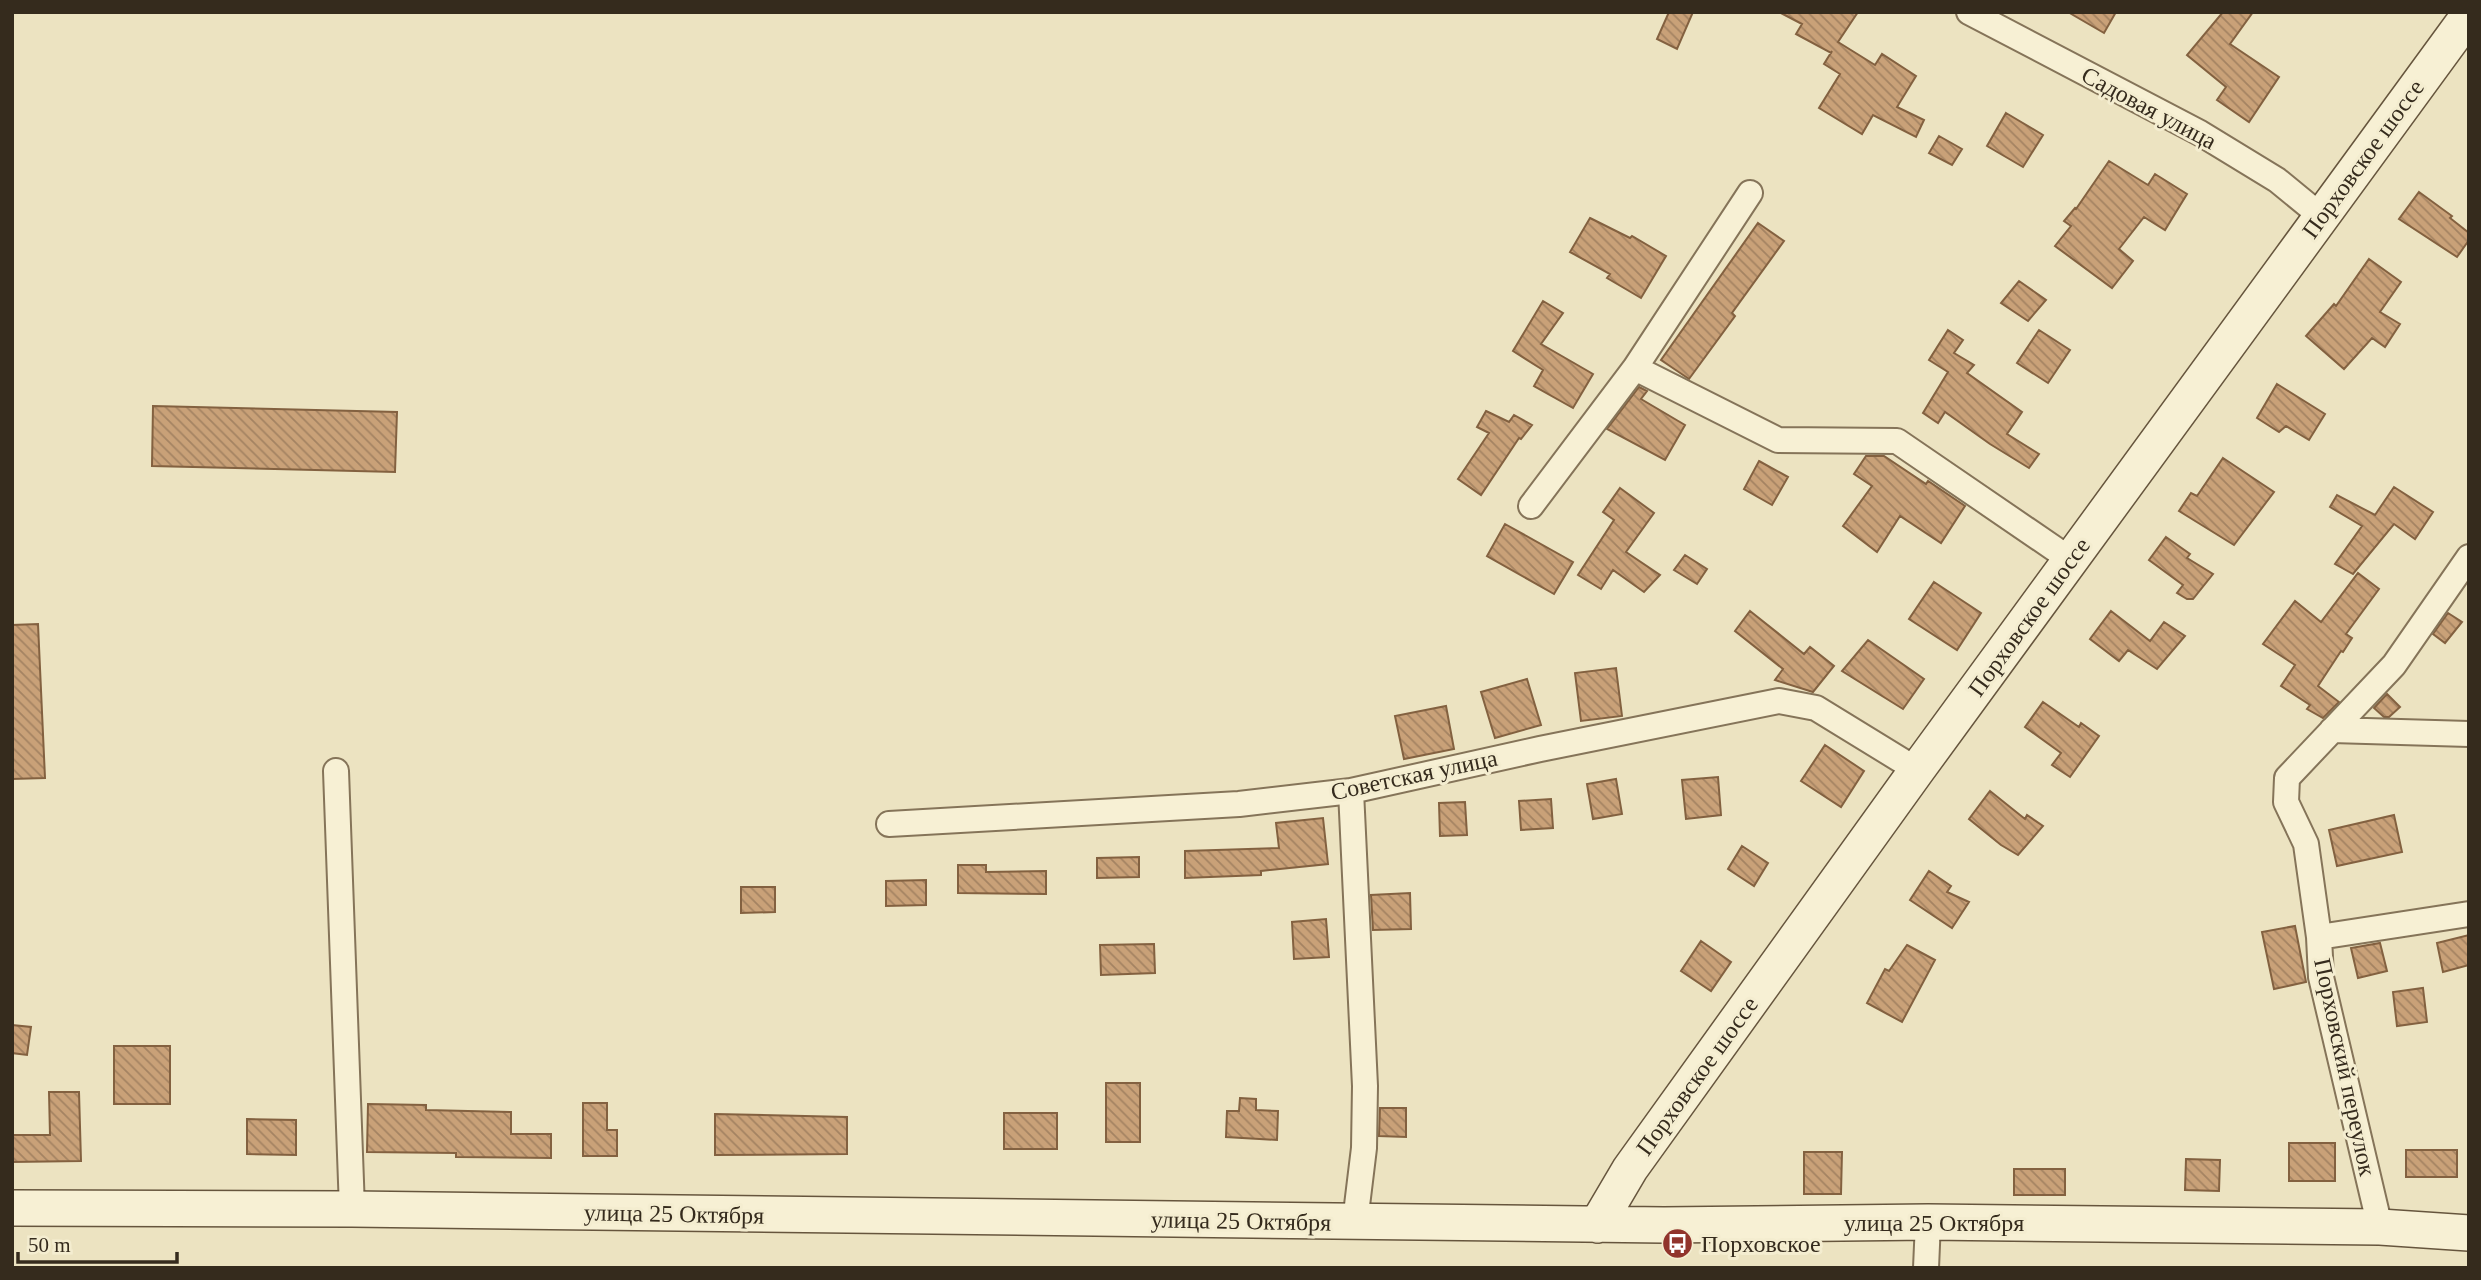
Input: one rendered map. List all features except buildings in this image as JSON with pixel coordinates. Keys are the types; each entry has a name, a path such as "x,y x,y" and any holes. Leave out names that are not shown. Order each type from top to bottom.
{"main road":[{"name":"Порховское шоссе","path":"1597,1225 1630,1169 1917,770 2469,15"},
{"name":"улица 25 Октября","path":"12,1208 352,1209 1597,1225 1928,1222 2380,1227 2469,1233"}],"street":[{"name":"Садовая улица","path":"1969,12 2200,134 2277,180 2321,216"},
{"path":"1531,506 1635,368 1750,193"},
{"path":"1635,368 1779,440 1897,442 2071,560"},
{"name":"Порховский переулок","path":"2380,1227 2321,977 2319,937 2306,844 2286,802 2287,778 2393,665 2469,558"},
{"name":"Советская улица","path":"889,824 1239,804 1351,791 1540,749 1779,701 1816,708 1917,770"},
{"path":"2332,730 2469,734"},
{"path":"336,771 352,1209"},
{"path":"1351,791 1365,1086 1364,1148 1355,1223"},
{"path":"2319,937 2469,914"},
{"path":"1926,1268 1928,1222"}],"place":[{"name":"Порховское","path":"1678,1244"}]}
